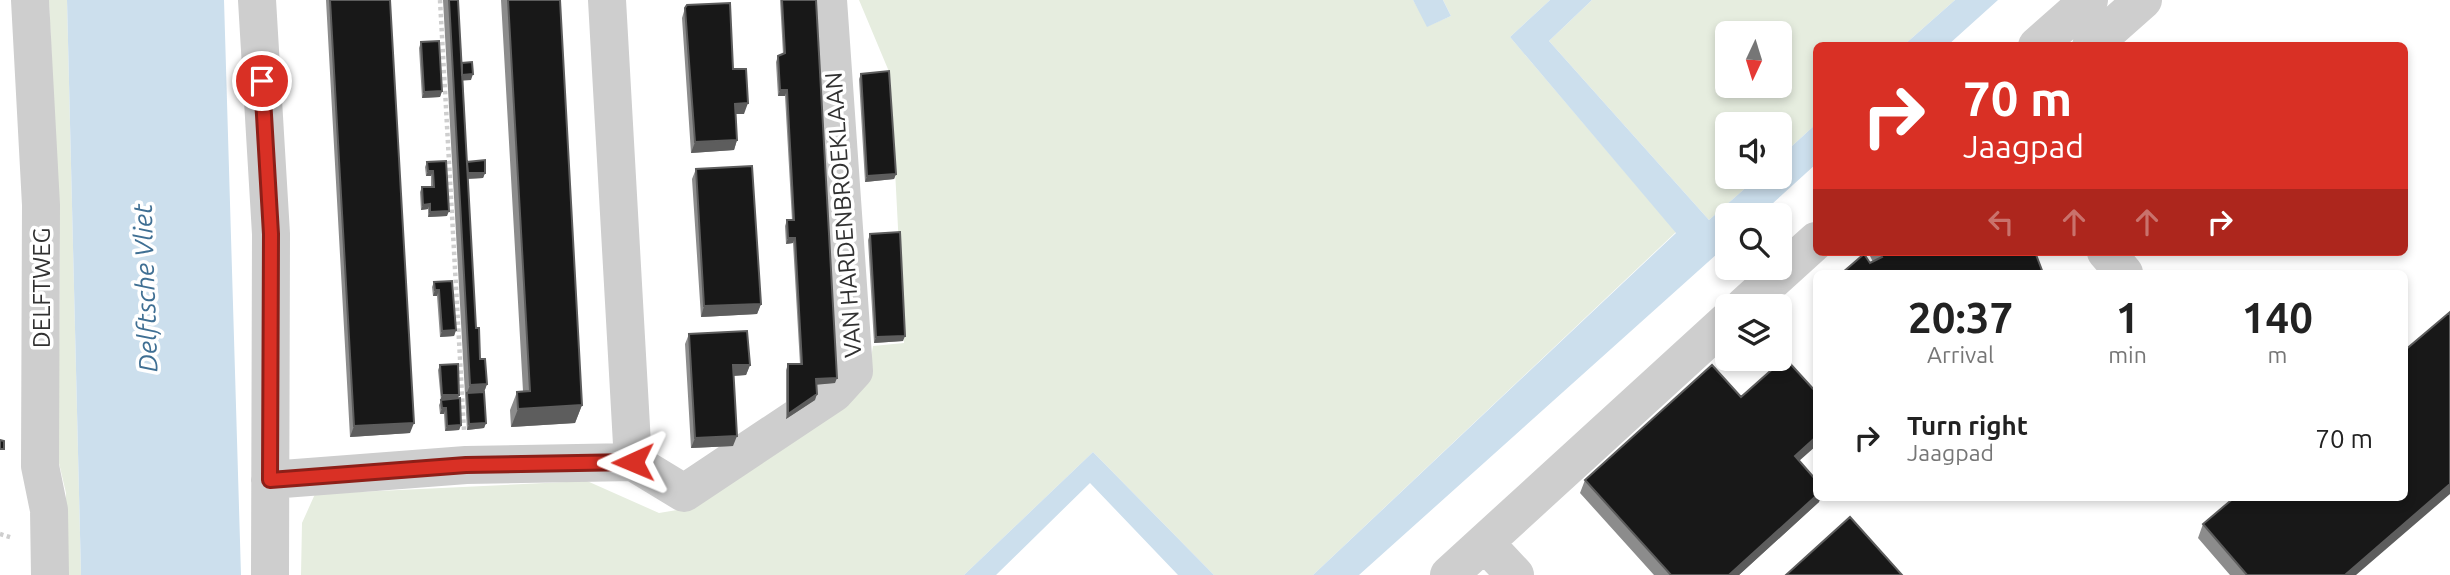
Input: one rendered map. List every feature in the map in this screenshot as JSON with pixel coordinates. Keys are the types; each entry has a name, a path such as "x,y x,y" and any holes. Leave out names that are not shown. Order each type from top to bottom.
{"street":[{"name":"DELFTWEG","path":"30,0 41,205 40,466 49,510 50,575"},
{"path":"257,0 271,234 270,575"},
{"path":"270,480 466,465 633,462 607,0"},
{"name":"VAN HARDENBROEKLAAN","path":"633,462 684,493 834,393 854,371 828,0"},
{"path":"2042,42 2089,0"},
{"path":"2096,42 2143,0"},
{"path":"1757,294 1813,244"},
{"path":"2109,256 2121,270"},
{"path":"1449,575 1715,332"},
{"path":"1486,544 1515,575"}],"path":[{"path":"440,0 466,465"}],"shaded area":[{"path":"49,0 67,0 81,575 65,575 66,493 58,459 60,255"},
{"path":"859,0 1413,0 1428,26 1451,16 1443,0 1550,0 1510,37 1676,232 1313,575 1214,575 1093,452 964,575 301,575 302,523 315,494 587,481 659,513 683,509 869,370 873,346 904,343 890,74"},
{"path":"1592,0 1955,0 1907,42 1813,42 1813,127 1792,146 1792,112 1715,112 1715,189 1744,189 1728,203 1715,203 1715,215 1709,220 1549,41"}],"water":[{"name":"Delftsche Vliet","path":"67,0 224,0 241,575 81,575"},
{"path":"1413,0 1443,0 1451,16 1427,27"},
{"path":"1550,0 1592,0 1549,41 1709,220 1715,215 1715,256 1359,575 1313,575 1676,233 1510,37"},
{"path":"1955,0 1998,0 1951,42 1907,42"},
{"path":"1813,127 1813,167 1792,186 1792,146"},
{"path":"1744,189 1789,189 1773,203 1728,203"},
{"path":"1093,452 1214,575 1178,575 1090,483 996,575 964,575"}],"building":[{"path":"330,0 390,0 414,423 354,426"},
{"path":"449,0 458,0 476,328 479,328 480,359 485,359 487,384 470,385"},
{"path":"508,0 560,0 582,405 518,409 517,392 530,391"},
{"path":"782,0 816,0 837,378 816,379 817,394 788,414 788,364 802,364 795,238 788,238 787,220 794,220 787,90 780,90 778,56 785,53"},
{"path":"730,3 733,69 746,69 748,103 735,104 737,140 695,142 685,8 687,5"},
{"path":"439,41 442,91 424,92 421,42"},
{"path":"472,62 473,74 462,75 462,63"},
{"path":"889,71 896,174 867,176 861,74"},
{"path":"485,160 485,173 468,173 467,162"},
{"path":"446,161 449,211 430,212 430,204 423,205 422,187 434,187 433,171 428,171 427,162"},
{"path":"752,166 761,304 704,306 696,169"},
{"path":"900,232 905,336 876,337 870,234"},
{"path":"1862,256 1865,256 1870,263 1882,257 2037,256 2042,270 1845,270"},
{"path":"452,281 456,330 442,331 439,290 435,290 434,282"},
{"path":"2450,312 2450,484 2345,575 2247,575 2203,524 2230,501 2408,501 2408,348"},
{"path":"747,331 750,365 733,365 737,436 695,438 689,334"},
{"path":"458,364 459,395 442,395 440,365"},
{"path":"1712,365 1741,397 1770,371 1792,371 1792,366 1813,389 1813,440 1795,456 1813,477 1813,499 1729,575 1671,575 1585,480"},
{"path":"484,392 486,423 469,424 467,393"},
{"path":"460,398 461,425 447,426 446,408 442,408 441,400"},
{"path":"0,440 4,441 4,449 0,449"},
{"path":"1850,517 1902,575 1786,575"}],"route":[{"path":"262,81 271,234 270,480 466,465 633,462"}]}
